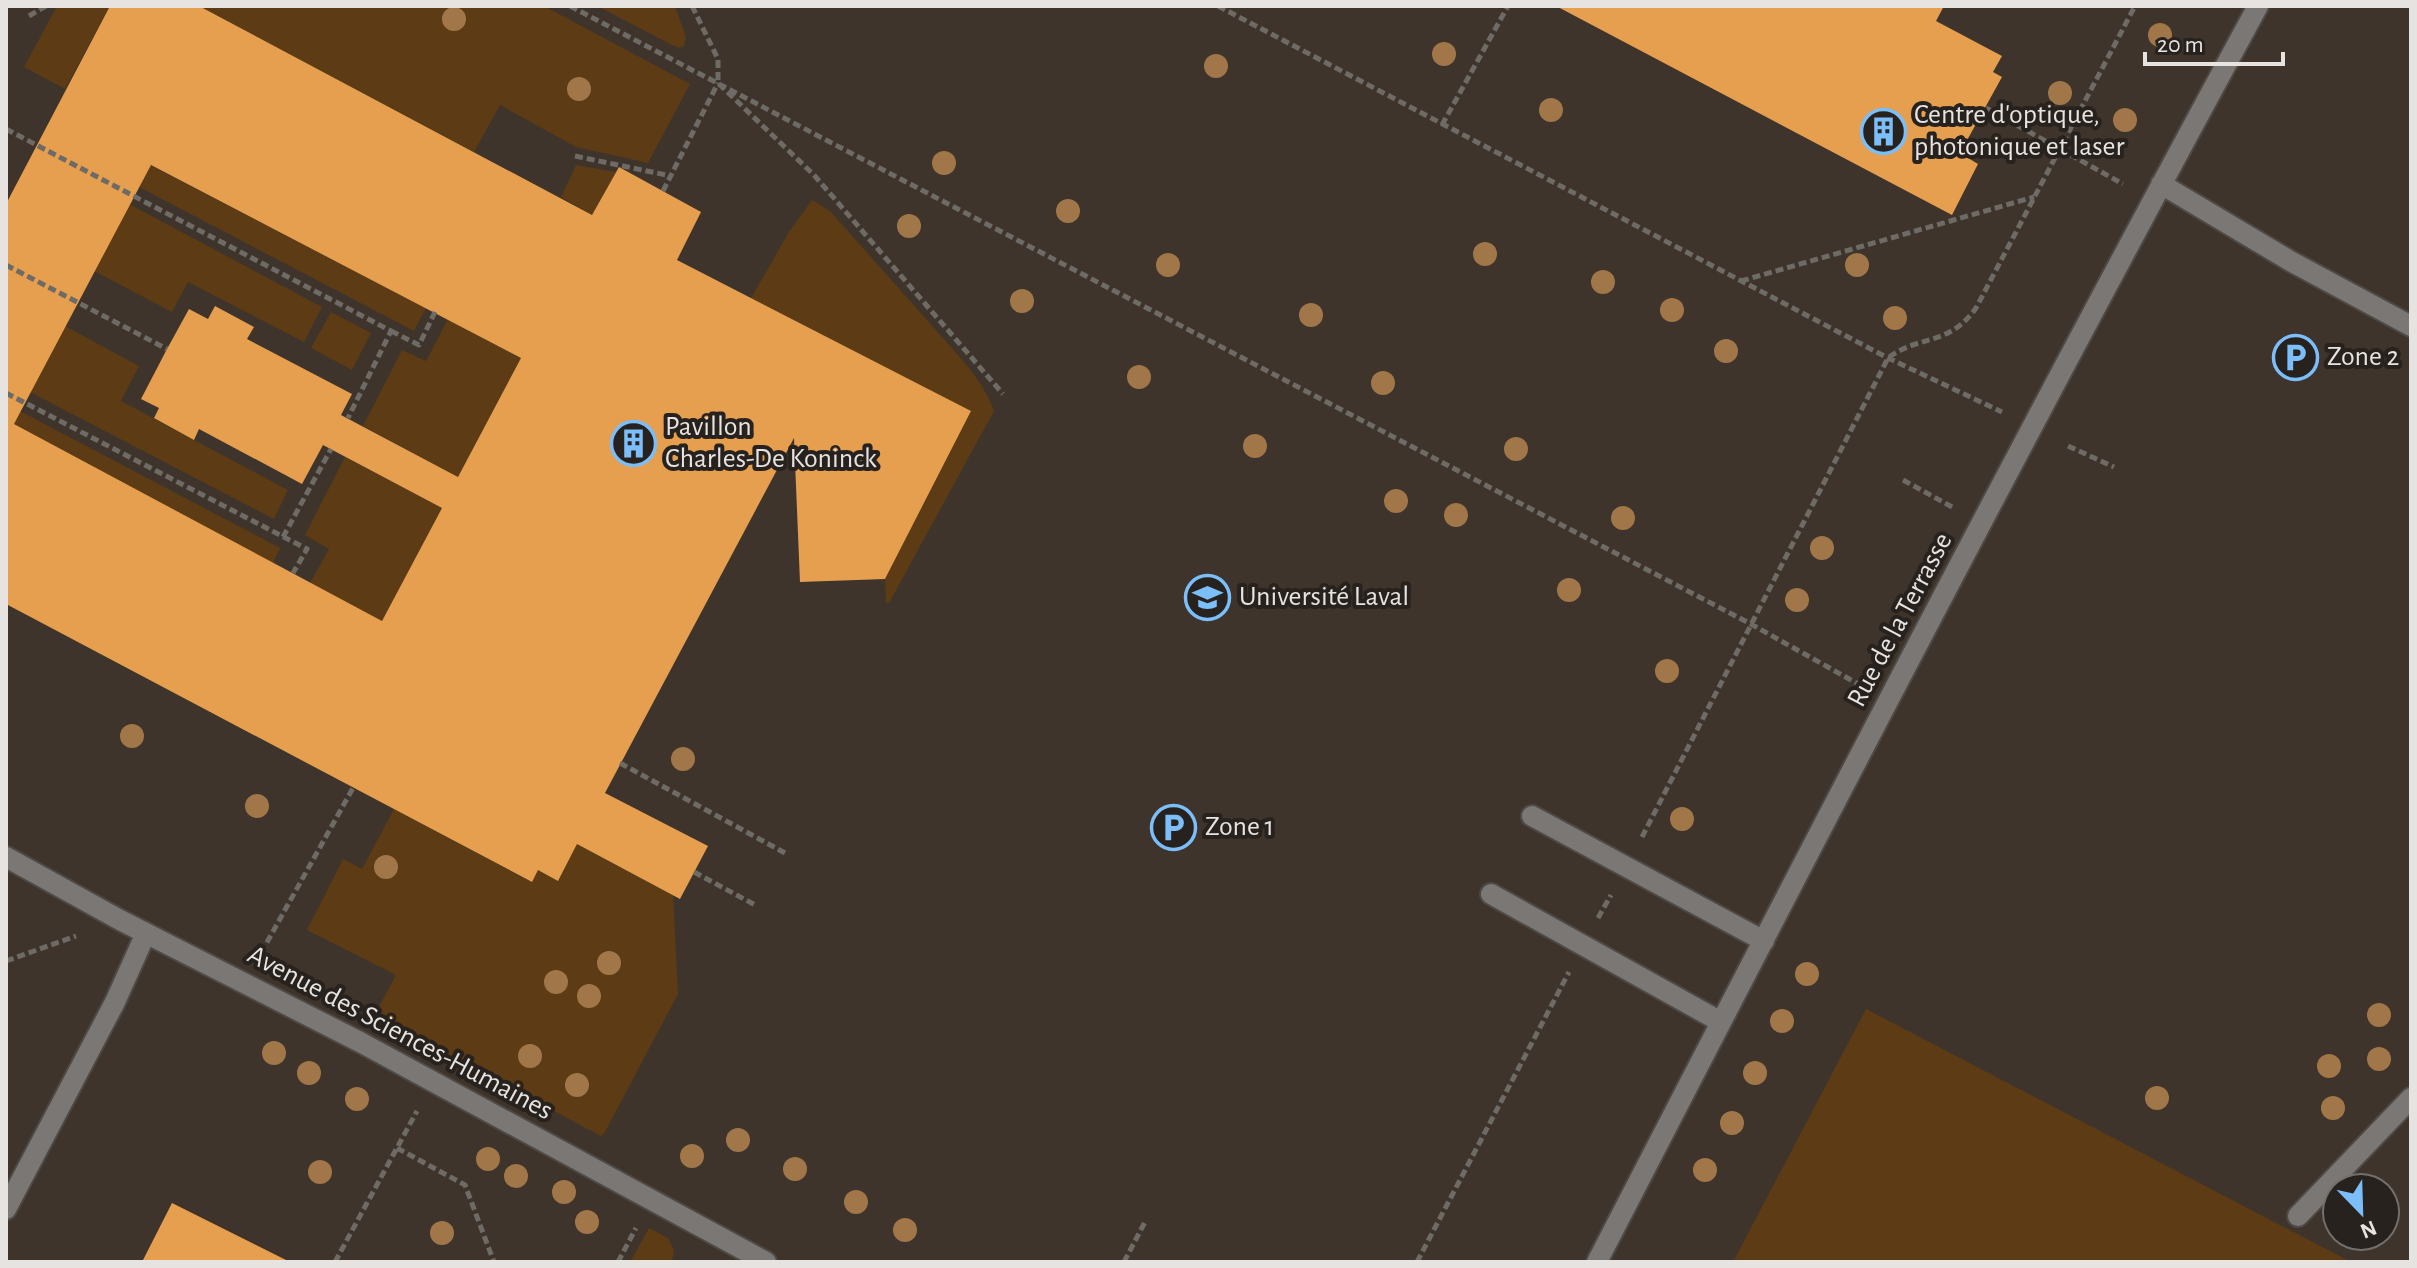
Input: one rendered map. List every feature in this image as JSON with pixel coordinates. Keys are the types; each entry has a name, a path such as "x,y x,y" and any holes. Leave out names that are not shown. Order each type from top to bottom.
{"street":[{"name":"Rue de la Terrasse","path":"1597,1262 1888,702 2258,6"},
{"path":"2157,192 2411,326"},
{"path":"1532,816 1764,941"},
{"name":"Avenue des Sciences-Humaines","path":"6,857 766,1262"},
{"path":"1491,894 1721,1022"},
{"path":"6,1209 115,1002 146,933"},
{"path":"2298,1216 2411,1098"}],"path":[{"path":"29,16 46,6"},
{"path":"570,6 1749,623 1888,702"},
{"path":"663,191 718,83 718,59 692,6"},
{"path":"1218,6 1888,358 2002,412"},
{"path":"1442,125 1508,6"},
{"path":"1417,1262 1626,867 1888,358 1901,348 1951,334 1966,321 1986,291 2135,6"},
{"path":"718,83 814,175 1003,394"},
{"path":"1986,108 2060,149 2157,192"},
{"path":"6,129 419,345 435,312"},
{"path":"575,156 671,176"},
{"path":"1741,281 2035,196"},
{"path":"6,265 167,349"},
{"path":"348,418 391,331"},
{"path":"6,393 307,549 293,573"},
{"path":"2068,446 2114,467"},
{"path":"283,537 331,449"},
{"path":"1903,480 1982,524"},
{"path":"620,763 785,853"},
{"path":"245,982 353,788"},
{"path":"694,872 757,906"},
{"path":"6,961 120,920"},
{"path":"335,1262 433,1082"},
{"path":"397,1148 465,1185 494,1262"},
{"path":"1124,1262 1146,1220"}],"shaded area":[{"name":"Université Laval","path":"6,6 2411,6 2411,1262 6,1262"},
{"path":"57,6 110,6 65,89 24,67"},
{"path":"199,6 544,6 690,84 648,163 576,147 500,105 474,152"},
{"path":"597,6 675,6 686,37 684,46 672,45"},
{"path":"150,165 426,308 414,331 139,187"},
{"path":"576,165 616,172 592,215 561,197"},
{"path":"812,200 830,211 958,355 983,388 994,411 889,603 886,603 885,579 971,411 751,298 789,232"},
{"path":"129,204 322,307 304,342 188,282 172,312 94,271"},
{"path":"331,312 371,333 352,370 311,348"},
{"path":"448,319 521,358 458,477 363,426 402,350 426,361"},
{"path":"65,326 139,366 121,401 288,490 274,519 30,392"},
{"path":"20,411 280,548 273,563 14,424"},
{"path":"345,457 442,508 382,621 310,583 329,549 305,535"},
{"path":"394,809 531,882 538,870 558,881 577,844 673,895 678,994 601,1136 374,1016 396,975 307,930 343,859 362,869"},
{"path":"1866,1009 2321,1246 2321,1252 2332,1252 2351,1262 1733,1262"},
{"path":"649,1228 668,1238 674,1250 672,1262 630,1262"}],"building":[{"name":"Pavillon Charles-De Koninck","path":"110,6 199,6 592,215 619,167 701,212 677,260 971,411 885,579 800,582 794,438 605,793 708,846 680,899 577,844 558,881 538,870 532,882 6,604 6,204","holes":["151,165 521,358 458,477 341,415 352,394 247,339 254,327 215,306 208,319 189,309 167,349 141,399 159,408 154,418 194,440 199,429 302,484 323,445 442,508 382,621 14,424"]},
{"name":"Centre d'optique, photonique et laser","path":"1556,6 1944,6 1936,21 2002,56 1993,72 2002,77 1960,153 1978,164 1952,215"},
{"path":"172,1203 290,1262 142,1262"}],"place":[{"name":"Centre d'optique, photonique et laser","path":"1883,131"},
{"name":"Zone 2","path":"2296,357"},
{"name":"Pavillon Charles-De Koninck","path":"634,443"},
{"name":"Université Laval","path":"1208,597"},
{"name":"Zone 1","path":"1174,827"}]}
